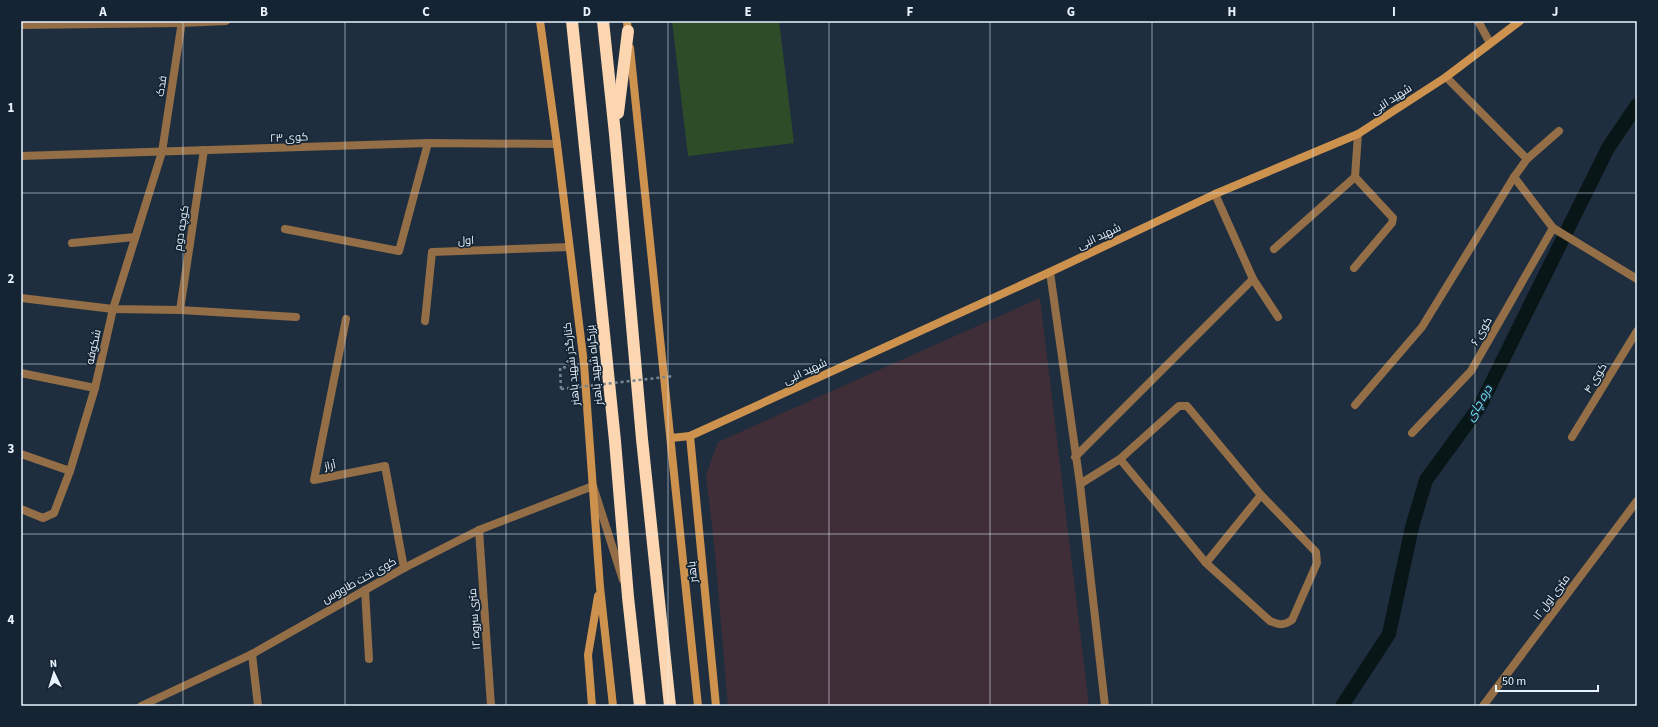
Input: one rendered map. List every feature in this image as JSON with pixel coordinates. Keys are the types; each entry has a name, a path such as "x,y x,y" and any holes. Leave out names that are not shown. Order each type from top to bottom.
{"highway":[{"name":"بزرگراه شهید باهنر","path":"572,21 615,442 628,596 640,706"},
{"path":"603,21 616,134 642,439 670,706"},
{"path":"616,134 627,26"}],"main road":[{"name":"کنارگذر شهید باهنر","path":"540,21 558,144 584,364 600,587 613,706"},
{"name":"شهید انبی","path":"671,438 690,436 1050,272 1215,194 1358,134 1446,77 1490,42 1520,21"},
{"path":"627,26 698,706"},
{"name":"باهنر","path":"690,436 716,706"},
{"path":"592,706 588,655 600,587"}],"street":[{"path":"21,25 226,21"},
{"path":"1478,21 1490,42"},
{"name":"فدک","path":"162,152 182,22"},
{"path":"1446,77 1527,159"},
{"path":"1355,405 1422,327 1514,177 1527,159 1559,131"},
{"path":"1274,249 1355,177 1358,134"},
{"path":"285,229 399,251 428,143"},
{"name":"کوی ۲۳","path":"21,156 428,143 558,144"},
{"name":"کوچه دوم","path":"180,310 204,150"},
{"name":"شکوفه","path":"21,509 43,518 54,513 70,471 95,388 113,309 162,152"},
{"path":"1354,268 1392,223 1393,218 1355,177"},
{"path":"1514,177 1553,228 1637,279"},
{"path":"1215,194 1253,279 1278,317"},
{"name":"کوی ۶","path":"1412,433 1471,370 1553,228"},
{"path":"72,243 136,237"},
{"name":"اول","path":"425,321 432,252 569,247"},
{"path":"1050,272 1080,484 1105,706"},
{"path":"1075,457 1253,279"},
{"path":"21,298 113,309 180,310 296,317"},
{"name":"آراز","path":"346,319 314,480 385,466 404,568"},
{"name":"کوی ۴","path":"1572,437 1637,331"},
{"path":"21,373 95,388"},
{"path":"1080,484 1120,459 1179,406 1187,406 1262,495 1316,552 1318,563 1292,620 1286,624 1279,625 1270,620 1206,563 1120,459"},
{"path":"21,454 70,471"},
{"path":"593,486 628,596"},
{"name":"کوی تخت طاووس","path":"141,706 252,654 404,568 479,530 593,486"},
{"path":"1206,563 1262,495"},
{"name":"۱۲ متری اول","path":"1483,706 1637,501"},
{"name":"۱۲ متری سروه","path":"479,530 491,706"},
{"path":"365,590 369,659"},
{"path":"252,654 258,706"}],"path":[{"path":"584,364 560,368 561,389 674,376"}],"shaded area":[{"path":"1040,298 1089,706 728,706 715,552 706,476 718,442"}],"green space":[{"path":"672,21 779,21 794,143 688,156"}],"waterway":[{"name":"دره چای","path":"1342,706 1389,634 1412,527 1426,480 1480,406 1608,148 1637,105"}]}
